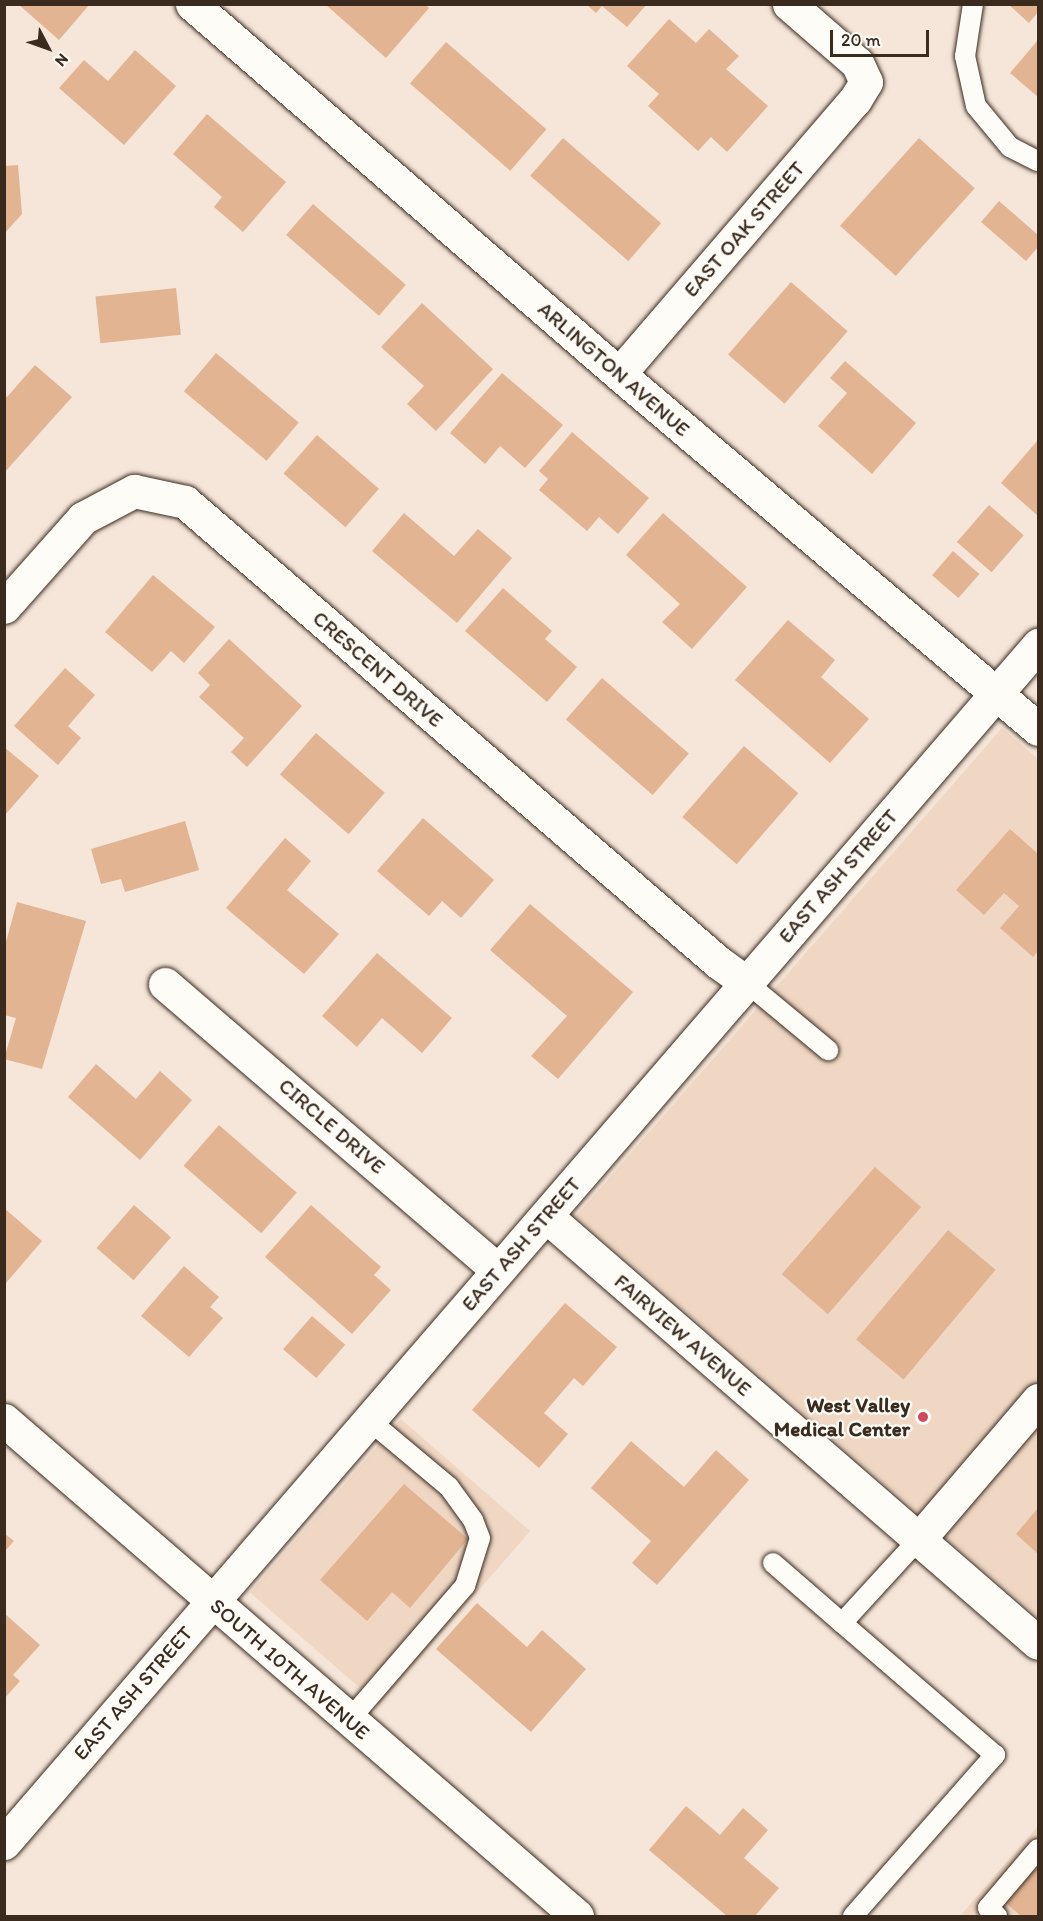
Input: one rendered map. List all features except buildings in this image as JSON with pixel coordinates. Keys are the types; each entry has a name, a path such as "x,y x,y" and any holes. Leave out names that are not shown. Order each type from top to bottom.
{"street":[{"name":"ARLINGTON AVENUE","path":"192,4 619,374 1038,729"},
{"name":"EAST OAK STREET","path":"619,374 855,100 866,82 857,63 789,4"},
{"name":"CRESCENT DRIVE","path":"4,607 84,518 134,491 185,502 718,962 746,982"},
{"name":"EAST ASH STREET","path":"4,1844 1038,645"},
{"name":"CIRCLE DRIVE","path":"165,984 498,1270"},
{"name":"FAIRVIEW AVENUE","path":"546,1216 1038,1643"},
{"path":"919,1539 1038,1400"},
{"name":"SOUTH 10TH AVENUE","path":"4,1420 577,1917"}],"lane":[{"path":"973,4 964,56 976,106 1010,147 1038,161"},
{"path":"746,982 828,1050"},
{"path":"350,1719 465,1586 480,1538 473,1520 449,1487 369,1420"},
{"path":"842,1623 919,1539"},
{"path":"773,1563 995,1755 853,1917"},
{"path":"997,1917 988,1908 1038,1849"}],"shaded area":[{"name":"West Valley Medical Center","path":"1002,728 1038,759 1038,1617 576,1216"},
{"path":"401,1419 530,1531 379,1705 250,1593"},
{"path":"1038,1826 1038,1916 960,1916"}],"place":[{"name":"West Valley Medical Center","path":"923,1417"}]}
